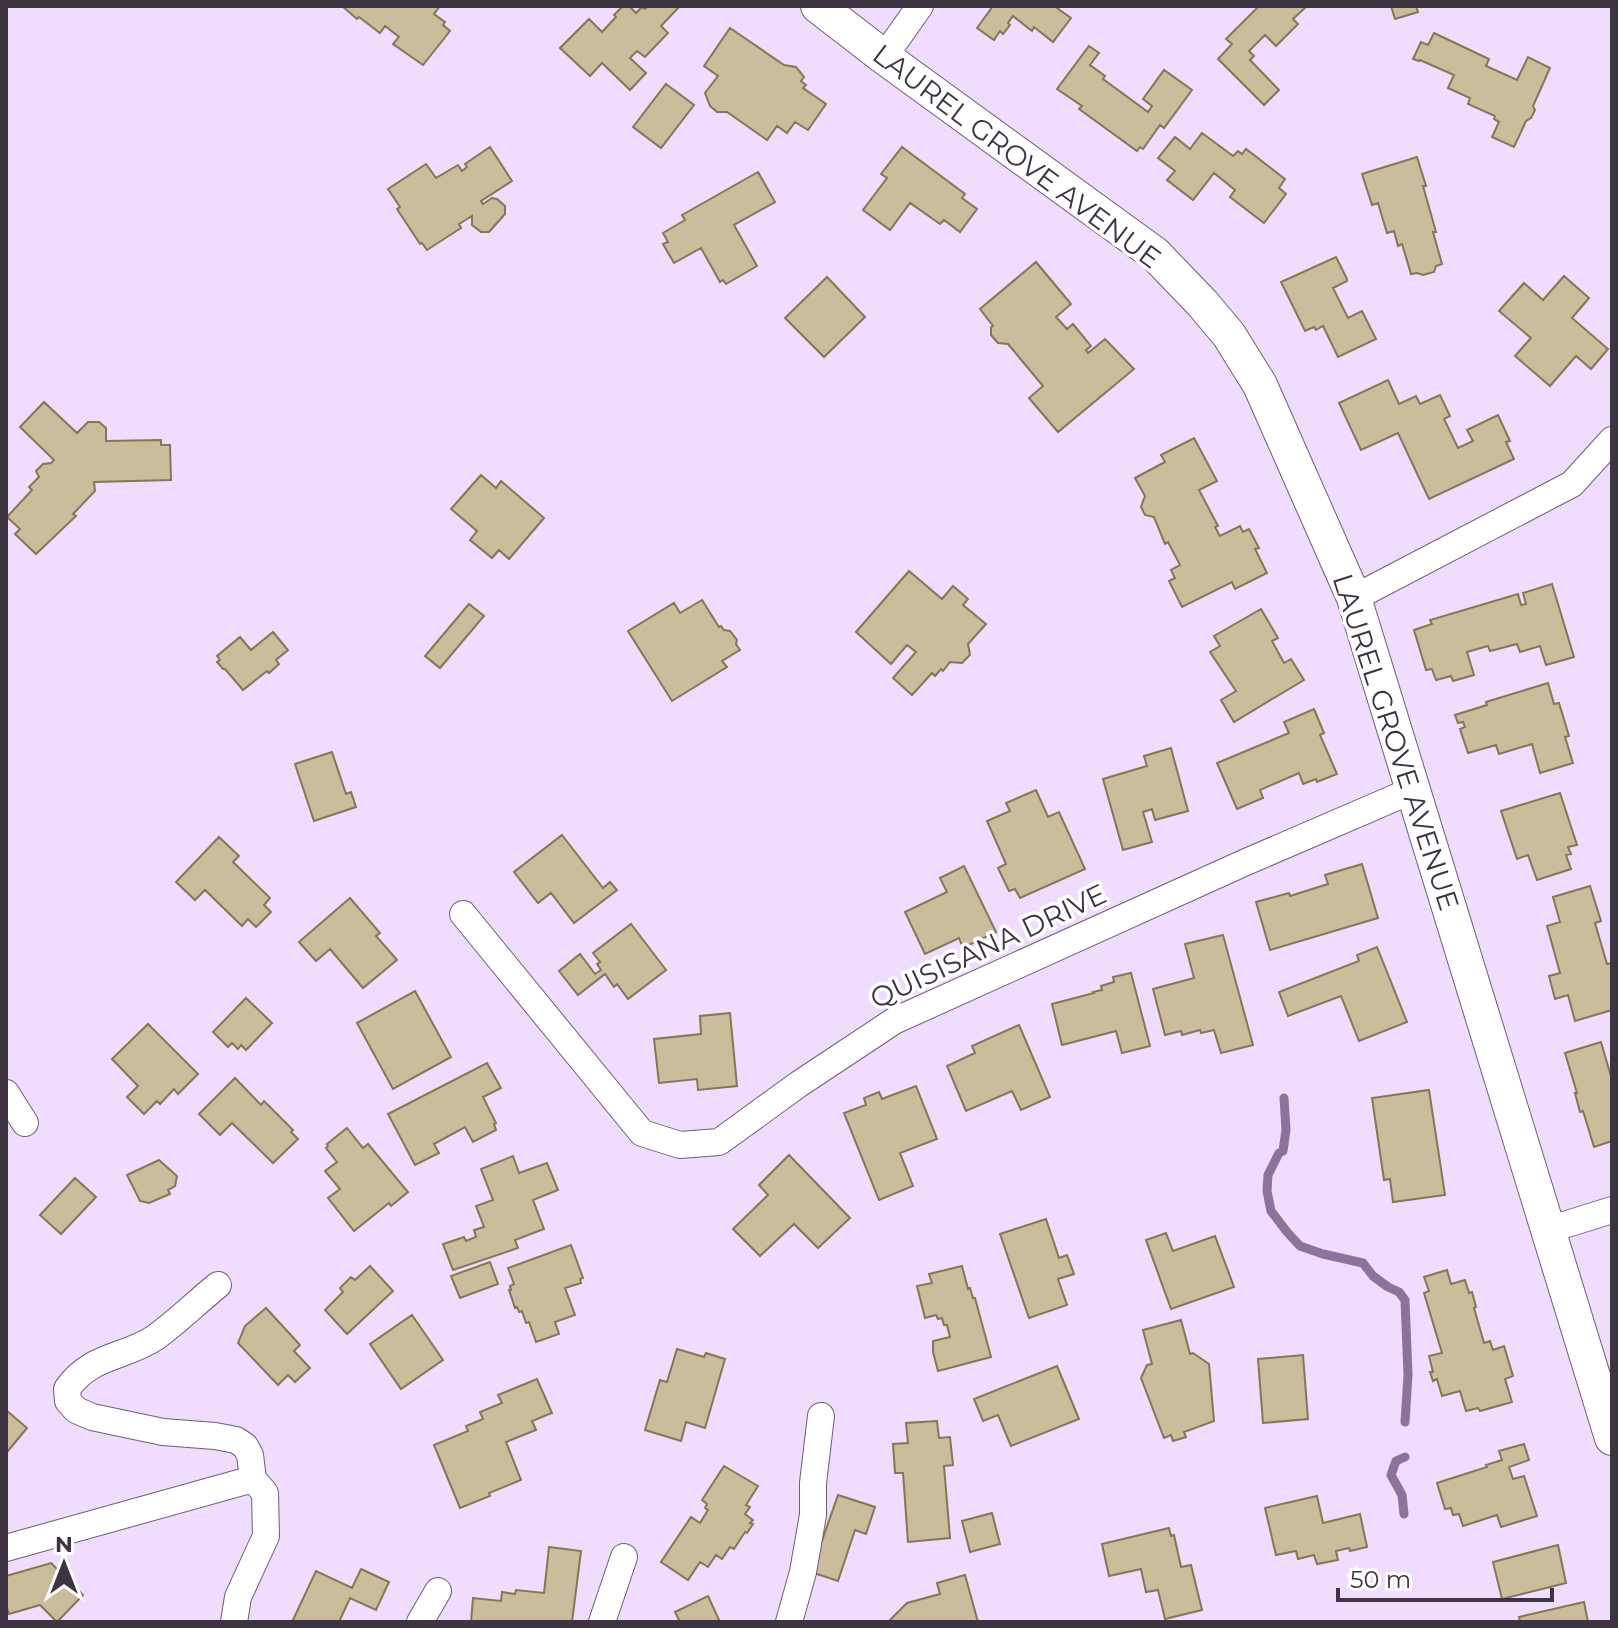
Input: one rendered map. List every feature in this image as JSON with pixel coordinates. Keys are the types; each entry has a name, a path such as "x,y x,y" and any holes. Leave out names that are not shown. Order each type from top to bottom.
{"street":[{"name":"LAUREL GROVE AVENUE","path":"818,6 1155,254 1229,335 1260,385 1354,598 1612,1438"},
{"path":"884,57 920,6"},
{"path":"1354,598 1572,484 1612,440"},
{"name":"QUISISANA DRIVE","path":"463,914 642,1133 680,1145 719,1142 894,1021 1413,790"},
{"path":"6,1093 25,1123"},
{"path":"1548,1230 1612,1210"},
{"path":"218,1285 154,1338 91,1366 75,1376 67,1389 68,1401 76,1410 92,1417 163,1432 215,1436 236,1440 245,1446 250,1455 253,1479 265,1493 266,1536 238,1597 234,1622"},
{"path":"789,1622 803,1572 813,1515 813,1483 821,1416"},
{"path":"6,1548 253,1479"},
{"path":"602,1622 624,1557"},
{"path":"420,1622 438,1591"}],"building":[{"path":"342,6 440,6 434,14 445,22 443,25 450,31 423,65 393,44 399,37 385,26 380,33"},
{"path":"623,6 629,6 636,13 648,6 680,6 661,26 668,33 645,57 637,51 630,58 646,73 630,90 602,63 590,76 560,48 589,19 602,32"},
{"path":"993,6 1054,6 1071,18 1053,42 1013,16 1003,34 1000,31 994,40 977,28"},
{"path":"1259,6 1307,6 1293,19 1298,24 1276,46 1265,35 1249,51 1254,56 1250,60 1279,90 1264,105 1218,59 1232,44 1226,39"},
{"path":"1391,6 1416,6 1418,12 1395,19"},
{"path":"730,28 784,65 796,67 804,77 801,81 806,85 803,88 826,104 808,130 795,122 787,133 777,126 767,140 727,112 717,112 710,106 705,93 718,76 704,66"},
{"path":"1434,33 1489,59 1486,66 1517,80 1528,57 1550,68 1533,106 1535,110 1514,147 1492,137 1499,122 1494,119 1495,116 1468,104 1470,98 1448,88 1454,75 1413,59 1421,42 1428,45"},
{"path":"1089,46 1099,53 1090,65 1105,76 1103,79 1148,112 1152,106 1143,99 1164,70 1192,90 1164,128 1160,125 1143,149 1140,147 1137,151 1057,89"},
{"path":"666,84 694,105 661,148 633,127"},
{"path":"1202,133 1233,156 1238,151 1242,154 1246,149 1285,179 1279,188 1286,194 1264,223 1230,197 1235,190 1214,173 1193,200 1167,180 1175,171 1158,158 1175,137 1190,149"},
{"path":"490,147 512,181 481,201 483,204 492,198 497,199 505,206 505,214 489,232 481,232 472,225 472,216 459,224 461,228 427,250 397,209 400,207 388,189 426,164 436,178 458,165 462,171 467,167 465,164"},
{"path":"902,147 965,194 962,198 977,209 960,232 944,220 940,224 910,203 890,230 863,210 887,178 881,174"},
{"path":"1417,157 1442,264 1436,266 1434,272 1423,275 1411,274 1402,244 1398,246 1394,231 1387,233 1378,203 1372,205 1362,174"},
{"path":"758,172 775,202 734,225 757,266 726,284 723,280 720,282 701,248 674,263 663,244 668,242 663,233 685,220 682,215"},
{"path":"1336,257 1347,281 1333,288 1348,318 1362,311 1376,339 1338,357 1323,326 1305,331 1281,282"},
{"path":"1036,262 1071,304 1056,317 1067,329 1073,324 1091,346 1086,350 1088,353 1105,339 1134,369 1058,432 1029,398 1043,386 1008,344 998,343 991,335 993,326 980,309"},
{"path":"1564,276 1589,298 1572,318 1608,349 1591,369 1576,356 1550,386 1515,356 1531,338 1499,311 1524,283 1543,300"},
{"path":"827,277 865,317 824,357 785,318"},
{"path":"1388,380 1399,404 1416,396 1420,404 1440,395 1450,416 1444,419 1458,448 1473,441 1467,430 1498,415 1514,459 1429,499 1398,433 1361,450 1339,403"},
{"path":"44,402 77,433 88,422 99,422 106,428 106,441 161,440 161,445 170,445 171,480 94,482 95,491 73,514 76,516 36,554 15,534 20,529 7,517 32,490 29,487 39,477 36,471 54,460 20,427"},
{"path":"1194,438 1217,481 1199,490 1218,526 1215,527 1220,536 1240,526 1243,532 1249,529 1267,573 1235,589 1232,582 1182,607 1169,581 1175,578 1171,570 1180,565 1168,542 1165,544 1154,517 1145,515 1141,507 1145,496 1135,478 1165,462 1161,455"},
{"path":"481,475 496,488 501,481 544,518 509,559 499,550 492,558 470,540 477,531 451,509"},
{"path":"909,571 942,599 953,586 968,599 963,605 986,624 968,644 970,655 962,663 950,662 935,676 932,673 912,695 893,678 916,652 907,645 891,664 856,632"},
{"path":"1552,584 1574,657 1546,665 1540,646 1520,652 1517,644 1490,651 1488,646 1467,652 1474,675 1453,681 1451,676 1436,680 1432,669 1426,670 1414,630 1432,624 1430,620 1518,594 1521,605 1526,604 1523,593"},
{"path":"702,600 719,627 730,631 737,640 740,650 722,661 727,667 672,701 628,631 674,603 680,613"},
{"path":"469,604 484,616 440,668 425,656"},
{"path":"1261,609 1278,638 1272,641 1284,663 1291,659 1304,680 1234,722 1221,700 1236,691 1210,652 1220,646 1214,636"},
{"path":"273,632 288,650 276,660 279,664 269,673 267,671 243,690 217,662 220,660 217,656 240,637 251,650"},
{"path":"1548,683 1554,704 1559,703 1573,763 1540,773 1532,744 1499,754 1496,745 1468,753 1460,729 1465,727 1463,722 1458,723 1455,715"},
{"path":"1314,709 1324,733 1320,735 1337,774 1303,784 1299,773 1260,790 1263,798 1237,809 1217,763 1289,733 1284,722"},
{"path":"1171,748 1188,811 1155,820 1152,809 1143,812 1152,842 1123,850 1103,779 1147,766 1144,756"},
{"path":"332,752 346,794 351,792 356,807 314,821 295,764"},
{"path":"1036,790 1048,817 1059,812 1085,869 1020,898 1015,889 1009,891 998,868 1006,864 987,821 1010,811 1006,803"},
{"path":"1560,793 1577,845 1568,847 1571,854 1566,855 1571,869 1537,880 1528,855 1517,859 1501,811"},
{"path":"562,835 603,888 610,882 617,890 574,923 551,893 538,903 514,872"},
{"path":"219,837 239,856 233,862 270,898 264,905 271,912 256,927 248,919 242,926 205,890 195,900 176,882"},
{"path":"1362,864 1378,918 1270,950 1256,902 1289,893 1290,896 1328,884 1325,875"},
{"path":"964,866 996,932 963,948 959,938 925,954 905,912 947,892 940,878"},
{"path":"1590,886 1601,921 1595,923 1607,964 1612,963 1612,1010 1575,1021 1568,995 1555,999 1549,976 1560,973 1547,926 1560,922 1553,897"},
{"path":"350,898 380,933 376,936 397,960 363,988 330,949 316,961 299,942"},
{"path":"631,924 666,970 628,999 605,974 578,995 559,971 580,954 595,974 601,970 597,964 600,962 593,953"},
{"path":"1223,935 1253,1045 1221,1053 1214,1030 1165,1035 1153,989 1194,978 1185,944"},
{"path":"1377,947 1407,1022 1359,1041 1341,996 1288,1016 1279,992 1359,961 1357,955"},
{"path":"1131,973 1150,1046 1122,1053 1116,1031 1062,1045 1052,1004 1102,990 1101,986 1114,982 1113,977"},
{"path":"415,991 451,1057 393,1089 357,1023"},
{"path":"246,998 272,1023 246,1050 241,1045 238,1049 232,1043 228,1047 213,1032"},
{"path":"730,1013 737,1086 698,1090 697,1079 659,1083 654,1039 701,1034 700,1016"},
{"path":"148,1024 198,1074 178,1094 174,1089 160,1104 157,1101 144,1114 127,1097 138,1086 112,1059"},
{"path":"1019,1025 1050,1097 1021,1110 1012,1091 966,1111 947,1066 975,1053 972,1046"},
{"path":"1601,1042 1612,1080 1612,1141 1594,1147 1583,1111 1580,1112 1565,1053"},
{"path":"487,1063 501,1088 483,1097 496,1123 496,1130 473,1142 465,1127 434,1144 439,1153 415,1165 388,1114"},
{"path":"235,1078 261,1105 264,1101 298,1139 273,1163 232,1123 220,1135 199,1114"},
{"path":"916,1086 937,1139 900,1153 913,1186 879,1200 844,1113 866,1105 864,1098 879,1092 882,1099"},
{"path":"1429,1090 1445,1195 1393,1202 1390,1179 1384,1180 1372,1098"},
{"path":"347,1128 363,1148 368,1144 408,1192 354,1231 328,1198 340,1189 325,1171 337,1162 326,1148 327,1144"},
{"path":"789,1155 850,1218 818,1248 794,1224 760,1256 733,1229 768,1195 759,1185"},
{"path":"513,1156 519,1173 547,1163 558,1190 533,1200 544,1229 515,1240 518,1248 453,1270 443,1244 464,1237 466,1241 476,1237 474,1230 484,1227 476,1206 493,1200 481,1169"},
{"path":"159,1160 177,1176 175,1186 168,1190 170,1194 149,1203 140,1201 127,1175"},
{"path":"75,1178 96,1197 61,1234 40,1215"},
{"path":"1046,1219 1059,1258 1067,1255 1074,1274 1058,1279 1067,1305 1029,1318 1000,1234"},
{"path":"1166,1233 1173,1251 1215,1236 1234,1287 1171,1309 1146,1240"},
{"path":"571,1245 583,1278 580,1279 581,1283 565,1288 575,1315 555,1322 559,1334 536,1342 529,1322 526,1323 522,1311 515,1308 509,1290 514,1284 508,1268"},
{"path":"490,1262 498,1284 460,1298 451,1276"},
{"path":"370,1266 393,1291 347,1334 325,1310 343,1292 340,1288 351,1277 355,1280"},
{"path":"962,1266 968,1289 975,1298 991,1357 938,1371 933,1341 950,1337 942,1318 938,1319 936,1315 925,1318 917,1286 932,1283 929,1274"},
{"path":"1447,1270 1451,1284 1465,1280 1469,1293 1472,1292 1484,1343 1490,1341 1493,1350 1504,1346 1513,1376 1505,1379 1512,1402 1480,1411 1478,1408 1466,1411 1460,1391 1442,1396 1437,1379 1433,1381 1429,1356 1442,1353 1424,1293 1429,1291 1424,1277"},
{"path":"266,1308 300,1345 294,1351 310,1368 295,1382 288,1375 278,1385 238,1343 245,1326"},
{"path":"412,1315 443,1360 401,1389 370,1344"},
{"path":"1181,1320 1190,1354 1209,1364 1214,1421 1184,1432 1186,1437 1173,1441 1171,1435 1164,1438 1141,1378 1147,1365 1152,1364 1143,1330"},
{"path":"677,1349 725,1359 705,1428 686,1422 681,1441 645,1430 660,1380 667,1382"},
{"path":"1303,1355 1308,1419 1263,1423 1258,1359"},
{"path":"1057,1366 1079,1419 1011,1446 998,1415 983,1421 974,1399"},
{"path":"537,1379 552,1413 532,1421 536,1430 506,1442 521,1480 460,1508 434,1445 468,1431 466,1426 483,1419 480,1412 502,1403 498,1395"},
{"path":"6,1410 27,1428 8,1451 6,1449"},
{"path":"937,1421 939,1438 950,1437 953,1465 944,1466 950,1538 908,1542 903,1473 895,1473 893,1444 908,1443 906,1423"},
{"path":"1524,1444 1529,1460 1509,1467 1513,1479 1524,1476 1537,1516 1501,1527 1497,1515 1463,1526 1459,1514 1453,1515 1451,1508 1445,1509 1437,1483 1487,1467 1502,1460 1499,1451"},
{"path":"724,1466 758,1486 746,1505 750,1507 745,1514 753,1520 750,1523 753,1524 734,1549 730,1547 722,1559 716,1555 708,1567 700,1562 688,1580 661,1562 691,1517 700,1523 708,1510 702,1500"},
{"path":"838,1495 875,1507 866,1534 855,1530 838,1581 811,1572"},
{"path":"1317,1496 1323,1523 1360,1514 1367,1547 1336,1551 1338,1560 1317,1564 1314,1555 1298,1559 1296,1551 1276,1555 1265,1508"},
{"path":"992,1513 1000,1544 970,1552 962,1521"},
{"path":"1169,1528 1171,1536 1174,1535 1181,1567 1191,1565 1202,1610 1165,1619 1158,1590 1146,1592 1141,1569 1109,1576 1102,1544"},
{"path":"1558,1545 1566,1583 1502,1599 1493,1562"},
{"path":"549,1547 581,1551 572,1622 471,1622 473,1598 501,1601 502,1592 515,1594 516,1590 544,1593"},
{"path":"51,1563 83,1595 57,1622 40,1605 9,1614 6,1576"},
{"path":"361,1569 389,1582 376,1610 350,1598 339,1622 292,1622 316,1571 352,1588"},
{"path":"965,1575 978,1622 888,1622 907,1603 940,1594 937,1583"},
{"path":"708,1596 720,1622 680,1622 675,1612"},
{"path":"1584,1602 1588,1622 1520,1622 1519,1617"}],"waterway":[{"path":"1284,1098 1286,1130 1283,1151 1268,1175 1271,1211 1300,1246 1363,1263 1373,1276 1399,1292 1405,1300 1408,1375 1405,1422"},
{"path":"1404,1514 1402,1495 1391,1475 1396,1461 1405,1457"}]}
